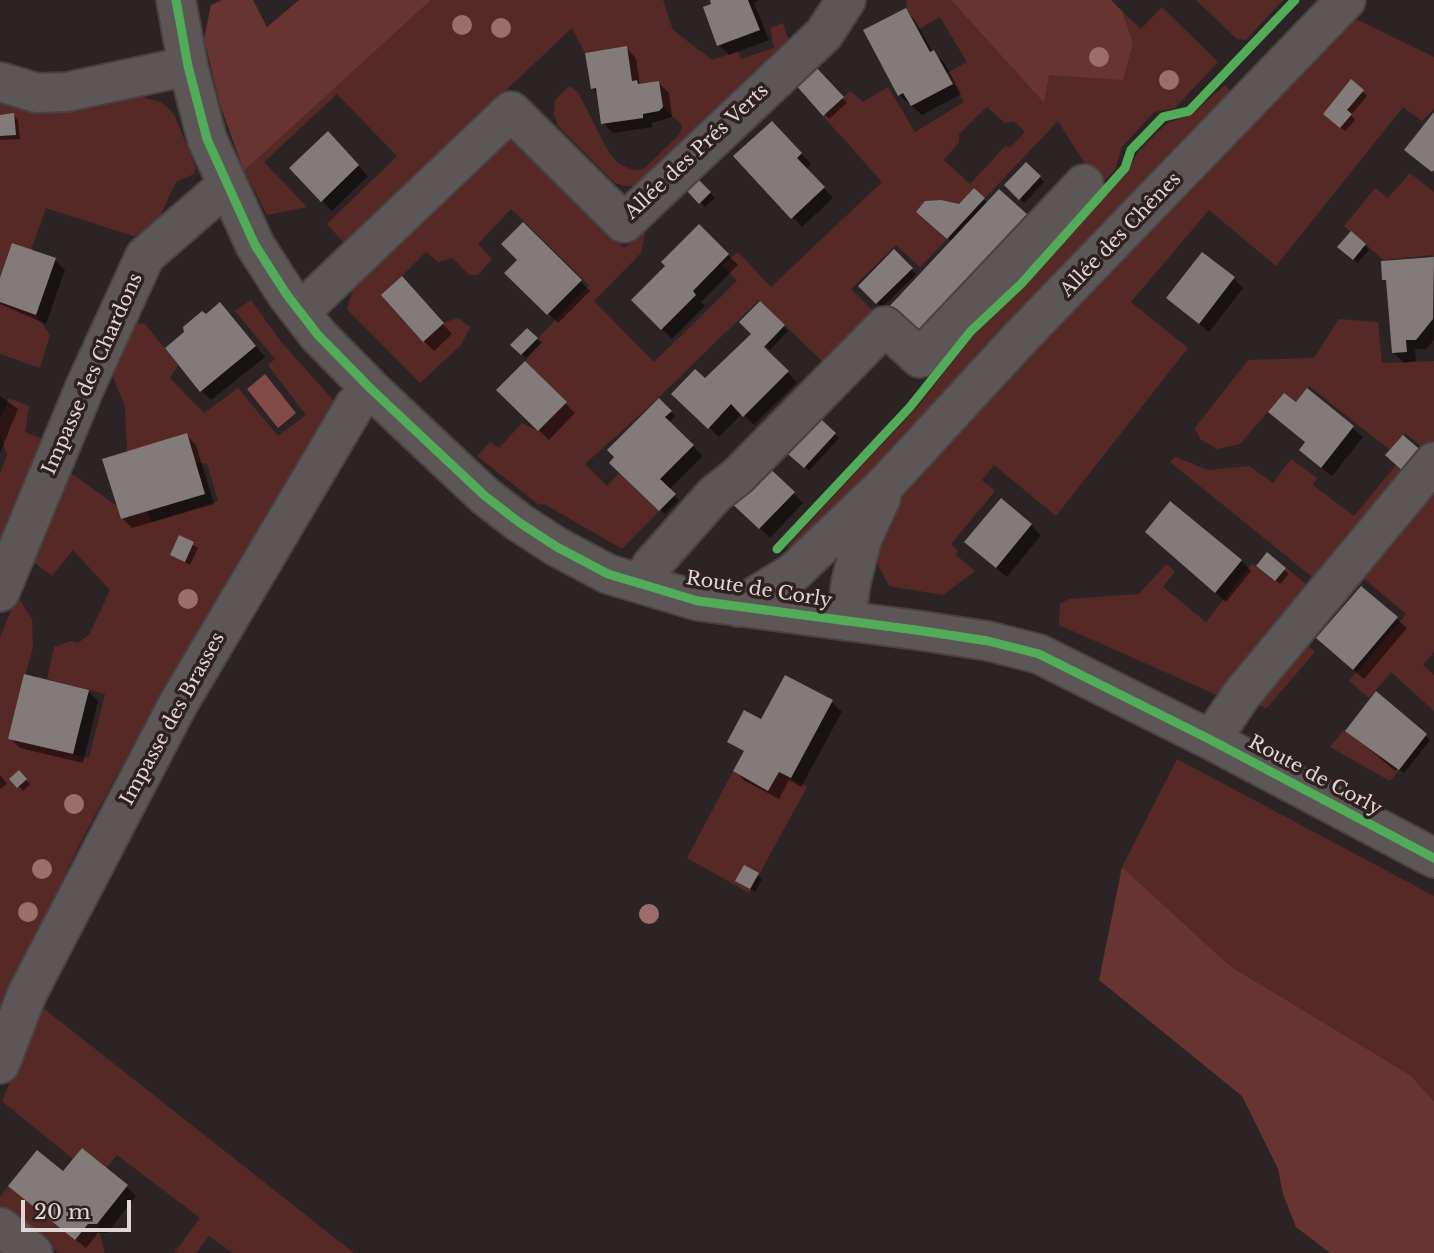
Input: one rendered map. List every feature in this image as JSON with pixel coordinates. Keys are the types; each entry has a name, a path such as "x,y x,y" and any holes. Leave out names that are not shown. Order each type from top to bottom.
{"street":[{"name":"Route de Corly","path":"176,0 188,66 207,139 255,245 300,312 327,345 485,496 520,523 608,574 698,601 975,639 1039,654 1431,851"},
{"name":"Allée des Prés Verts","path":"300,312 511,111 624,223 824,34 846,0"},
{"name":"Allée des Chênes","path":"738,607 794,572 897,472 1021,337 1346,0"},
{"path":"0,82 37,93 67,92 188,66"},
{"path":"641,583 652,565 715,494 738,476 885,326 920,358 1084,184"},
{"name":"Impasse des Chardons","path":"0,592 85,387 145,256 213,197 229,190"},
{"name":"Impasse des Brasses","path":"0,1064 27,994 177,706 355,405 371,389"},
{"path":"1211,740 1242,694 1434,462"},
{"name":"Allée des Chênes","path":"846,621 851,582 862,539 880,499 897,472"},
{"path":"0,1227 33,1253"}],"shaded area":[{"path":"222,0 253,0 267,27 299,0 431,0 244,171 220,105 204,39 211,5"},
{"path":"431,0 663,0 673,30 712,60 738,51 741,59 774,48 770,28 783,23 789,41 636,186 625,186 615,183 558,126 554,115 555,100 569,86 578,92 609,153 618,163 632,170 644,169 680,134 682,125 663,107 659,81 638,84 637,80 632,81 627,46 585,53 572,28 344,243 327,224 397,156 337,94 264,162 307,207 267,215 244,171"},
{"path":"907,0 951,0 1044,103 1048,74 1133,43 1122,11 1141,29 1162,7 1218,62 1175,108 1154,112 1122,147 1115,170 1099,186 1058,121 985,198 974,188 959,204 916,212 947,239 920,267 896,245 851,289 876,314 827,366 759,300 655,401 585,464 607,486 619,473 659,511 622,549 546,505 538,504 477,456 490,442 499,448 522,423 538,431 566,402 525,361 542,342 538,338 589,285 511,209 478,244 492,259 478,275 469,275 453,258 438,262 426,252 402,276 443,323 458,318 470,327 461,345 420,383 347,309 356,281 510,136 624,248 646,228 641,253 594,301 654,362 737,281 722,265 738,252 771,287 882,182 823,116 850,91 863,102 888,87 915,132 964,102 947,73 967,62 940,17 917,30 906,8","holes":["987,107 1005,123 1014,121 1025,132 1010,148 1006,145 970,184 944,160 959,142 959,134"]},
{"path":"951,0 1111,0 1122,11 1133,43 1123,80 1049,75 1044,103"},
{"path":"1196,0 1283,0 1246,40 1237,39"},
{"path":"1354,18 1434,57 1434,109 1422,121 1403,107 1276,266 1209,210 1131,302 1188,348 1056,516 994,465 982,480 995,491 951,544 958,551 956,555 975,571 943,595 889,586 878,565 877,535 889,512 956,433"},
{"path":"1225,85 1232,92 796,556 787,546 919,405 973,336 1127,173 1137,153 1167,123 1191,115"},
{"path":"134,95 161,102 174,114 196,168 194,174 176,182 159,219 142,234 133,236 46,208 31,250 0,278 0,96"},
{"path":"1410,173 1434,192 1434,261 1433,255 1384,260 1344,226 1375,188 1388,198"},
{"path":"251,300 282,343 334,401 228,586 158,699 79,845 0,1018 0,637 17,596 32,619 33,647 8,739 89,758 105,694 47,679 54,647 71,641 78,643 89,635 110,590 73,550 52,576 32,561 71,473 117,506 121,519 147,511 152,522 218,501 207,464 127,451 125,407 112,374 135,323 145,324 178,365 170,378 204,413 238,388 278,436 306,415 268,365 275,359 235,311"},
{"path":"0,302 36,315 50,335 40,368 0,354"},
{"path":"1339,319 1378,322 1382,363 1434,361 1434,450 1430,454 1405,433 1390,450 1309,386 1296,402 1284,393 1240,444 1217,449 1200,439 1195,428 1248,360 1314,358"},
{"path":"265,374 296,413 278,428 247,389"},
{"path":"9,398 29,406 25,432 45,440 0,553 0,473 7,455 0,434 0,420"},
{"path":"1175,457 1208,470 1249,466 1273,483 1291,459 1317,478 1313,485 1354,516 1396,465 1411,478 1321,584 1170,462"},
{"path":"1434,478 1434,652 1423,665 1434,675 1434,711 1391,672 1369,698 1349,681 1406,614 1356,572"},
{"path":"1166,564 1175,571 1163,587 1206,622 1252,564 1274,581 1286,568 1315,591 1219,696 1059,625 1060,604 1069,599 1139,594"},
{"path":"1301,640 1315,652 1266,709 1251,700"},
{"path":"1344,730 1399,770 1390,781 1330,747"},
{"path":"1177,759 1434,896 1434,1101 1410,1075 1230,966 1122,867"},
{"path":"733,771 768,790 779,772 807,787 749,893 687,858"},
{"path":"1122,867 1230,966 1410,1075 1434,1101 1434,1253 1330,1253 1296,1227 1283,1194 1278,1169 1242,1096 1099,980"},
{"path":"42,1007 354,1253 233,1253 209,1236 196,1253 174,1253 200,1218 117,1155 106,1168 82,1148 73,1159 2,1101"},
{"path":"8,1186 88,1224 97,1224 105,1253 59,1253 0,1205 0,1197"}],"building":[{"path":"710,0 748,0 760,30 717,46 703,7 711,4"},
{"path":"906,8 930,52 934,50 953,84 911,106 903,93 898,96 863,30"},
{"path":"627,46 632,81 637,80 638,84 659,81 663,107 659,111 643,114 643,118 601,124 596,88 591,89 585,53"},
{"path":"814,65 844,97 823,116 794,83"},
{"path":"1351,79 1364,90 1347,110 1352,114 1340,128 1323,114"},
{"path":"1434,112 1434,170 1432,172 1404,150"},
{"path":"14,113 16,135 0,136 0,115"},
{"path":"772,121 802,153 797,158 825,187 791,219 733,156"},
{"path":"328,131 359,165 321,202 289,168"},
{"path":"1026,162 1041,176 1019,200 1004,185"},
{"path":"699,180 711,192 699,204 687,191"},
{"path":"974,188 985,198 947,239 916,212 925,201 941,200 959,204"},
{"path":"999,189 1037,223 914,338 886,310"},
{"path":"523,222 582,280 547,315 504,273 517,260 501,244"},
{"path":"699,224 729,254 693,291 696,295 661,330 631,300 665,266 661,262"},
{"path":"1351,231 1366,244 1353,260 1337,247"},
{"path":"12,243 56,258 36,315 0,302 0,278"},
{"path":"894,249 913,268 876,304 858,286"},
{"path":"1202,252 1235,277 1199,324 1166,298"},
{"path":"1434,257 1433,319 1416,340 1406,340 1407,352 1392,353 1386,280 1382,280 1381,261"},
{"path":"402,276 444,323 423,342 381,295"},
{"path":"760,301 785,325 764,347 789,371 743,417 731,404 708,429 671,394 695,369 705,378 751,334 739,322"},
{"path":"220,302 256,346 200,392 165,348 184,332 183,327 202,311 206,314"},
{"path":"527,328 538,338 521,355 510,345"},
{"path":"525,361 567,402 538,431 496,390"},
{"path":"1307,388 1354,426 1321,468 1299,450 1305,442 1268,412 1284,393 1296,402"},
{"path":"659,398 672,411 665,417 694,445 660,479 676,494 659,511 609,463 614,457 607,450"},
{"path":"813,412 836,433 804,468 781,448"},
{"path":"187,433 205,494 121,519 102,459"},
{"path":"1403,435 1424,453 1406,474 1385,455"},
{"path":"762,461 795,492 759,529 727,499"},
{"path":"1001,498 1032,524 996,568 964,542"},
{"path":"1170,501 1242,560 1215,593 1145,532"},
{"path":"179,535 194,542 185,562 170,555"},
{"path":"1267,552 1286,568 1275,581 1256,566"},
{"path":"1361,586 1398,617 1353,670 1316,638"},
{"path":"24,674 89,690 73,754 8,739"},
{"path":"785,675 833,700 791,778 779,772 768,791 733,771 744,751 727,742 744,710 761,719"},
{"path":"1376,691 1427,734 1399,770 1345,731"},
{"path":"19,770 27,779 17,788 9,779"},
{"path":"744,865 759,873 750,889 735,881"},
{"path":"82,1148 128,1185 97,1224 88,1224 75,1240 8,1186 37,1150 63,1171"}],"cycle path":[{"path":"176,0 188,66 207,139 255,245 287,295 318,335 371,389 485,496 520,523 557,547 608,574 698,601 988,641 1039,654 1211,740 1434,858"},
{"path":"777,549 910,407 971,331 1021,284 1125,168 1131,150 1163,117 1189,111 1295,0"}]}
